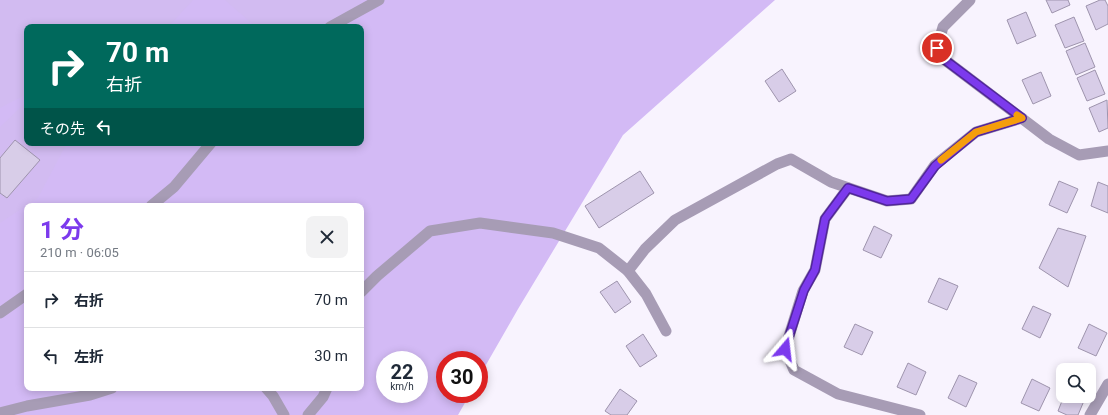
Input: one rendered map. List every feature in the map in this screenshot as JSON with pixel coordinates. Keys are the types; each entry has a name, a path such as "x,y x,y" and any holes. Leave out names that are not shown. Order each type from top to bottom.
{"street":[{"path":"335,24 379,0"},
{"path":"970,0 943,27 937,48 945,60 1049,139 1079,155 1108,152"},
{"path":"628,271 645,249 675,220 777,164 791,159 831,182 887,201 911,199 935,166 976,132 1022,118"},
{"path":"155,203 174,187 208,146"},
{"path":"848,188 825,219 815,270 804,290 785,349 794,370 838,394 920,415"},
{"path":"364,289 430,231 480,223 560,235 599,248 628,271 646,294 666,330"},
{"path":"0,313 24,296"},
{"path":"1090,415 1108,384"},
{"path":"0,413 27,406 90,395 103,391"},
{"path":"269,391 284,415"},
{"path":"308,415 323,397 326,391"}],"shaded area":[{"path":"0,0 372,0 353,24 24,24 24,146 248,146 38,203 24,203 24,221 0,342"},
{"path":"193,0 225,0 253,24 171,24"},
{"path":"362,0 775,0 623,135 488,361 488,351 436,351 436,403 465,403 458,415 0,415 0,223 24,207 24,391 364,391 364,203 30,203 38,198 65,146 364,146 364,24 345,24"},
{"path":"24,96 24,104 0,127 0,108"}],"building":[{"path":"1046,0 1068,0 1070,5 1052,13"},
{"path":"1100,0 1105,0 1108,6 1108,24 1096,30 1086,6"},
{"path":"1026,12 1036,36 1017,44 1007,20"},
{"path":"1074,17 1084,41 1065,48 1055,25"},
{"path":"1085,43 1095,67 1076,75 1066,51"},
{"path":"782,69 796,91 779,102 765,81"},
{"path":"1095,70 1105,94 1087,101 1077,78"},
{"path":"1041,72 1051,96 1033,104 1022,80"},
{"path":"1107,100 1108,128 1099,132 1089,108"},
{"path":"15,140 40,160 7,198 0,193 0,158"},
{"path":"640,171 654,193 599,228 585,206"},
{"path":"1059,181 1078,189 1067,213 1049,205"},
{"path":"1098,182 1108,186 1108,213 1091,206"},
{"path":"874,226 892,235 881,258 863,250"},
{"path":"1058,228 1086,236 1068,287 1039,268"},
{"path":"939,278 958,286 947,310 928,302"},
{"path":"617,281 631,302 615,313 600,292"},
{"path":"1033,306 1051,314 1040,338 1022,329"},
{"path":"855,324 873,332 862,355 844,347"},
{"path":"1089,324 1107,333 1096,356 1078,348"},
{"path":"643,334 657,356 640,367 626,346"},
{"path":"908,363 926,372 916,395 897,387"},
{"path":"959,375 977,383 966,407 948,398"},
{"path":"1032,379 1050,388 1039,411 1021,403"},
{"path":"620,389 637,401 627,415 611,415 605,411"},
{"path":"1061,403 1083,403 1078,415 1067,415 1058,411"}],"slow traffic":[{"path":"941,160 976,132 1022,118 1017,115"}],"route":[{"path":"785,349 804,290 815,270 818,247 825,219 848,188 887,201 911,199 935,166 976,132 1022,118 945,60 937,48"}]}
